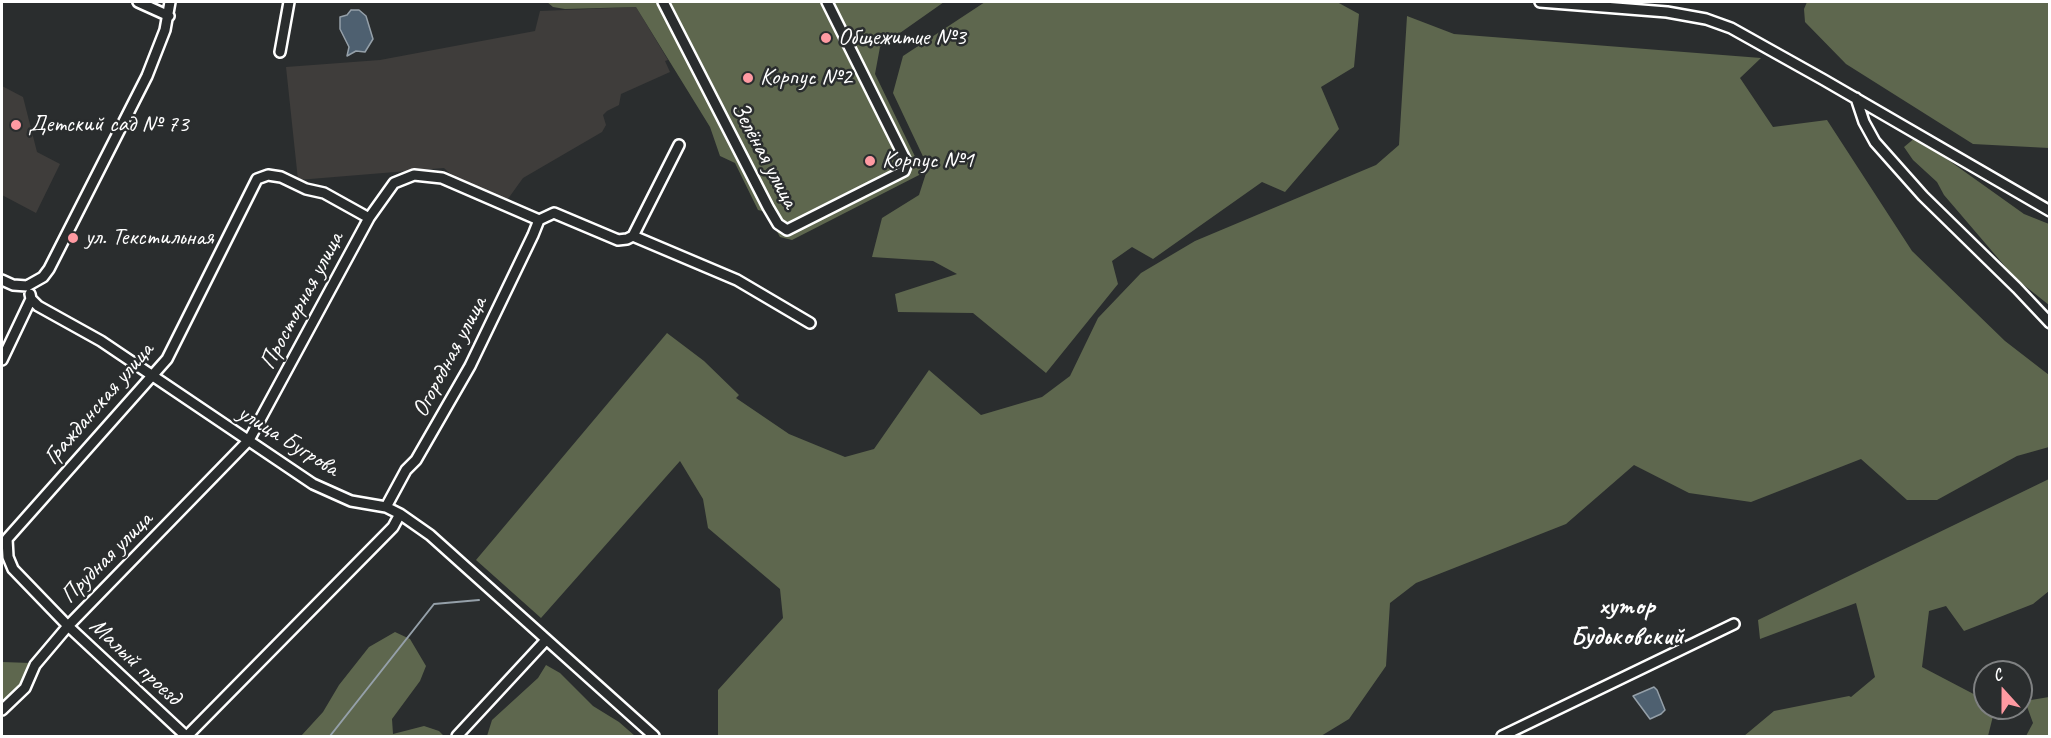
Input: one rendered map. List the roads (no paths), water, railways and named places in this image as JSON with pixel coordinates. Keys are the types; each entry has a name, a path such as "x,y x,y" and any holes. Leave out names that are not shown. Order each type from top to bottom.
{"street":[{"path":"138,2 169,16"},
{"path":"2,280 13,285 27,286 43,277 61,249 147,76 169,16 171,2"},
{"path":"280,52 289,2"},
{"name":"Зелёная улица","path":"663,2 768,207 778,224 787,230 904,171 907,163 827,2"},
{"path":"1540,2 1667,12 1706,19 1751,39 2049,211"},
{"path":"1856,98 1864,122 1875,142 1923,196 2017,288 2049,323"},
{"path":"539,220 554,213 618,240 633,236 679,145"},
{"name":"Гражданская улица","path":"10,563 8,539 167,359 257,179 268,175 281,177 306,189 324,193 369,218"},
{"name":"Просторная улица","path":"249,440 369,218 394,183 414,175 442,178 539,220"},
{"name":"Огородная улица","path":"386,507 470,366 539,220"},
{"path":"633,236 737,280 810,323"},
{"path":"2,360 31,299 27,286"},
{"name":"улица Бугрова","path":"31,299 38,306 101,340 313,484 351,501 386,507 430,535 654,736"},
{"name":"Прудная улица","path":"2,710 25,688 34,665 68,626 249,440"},
{"path":"186,736 393,527 400,514"},
{"name":"Малый проезд","path":"10,563 13,569 68,626 186,736"},
{"path":"1502,736 1734,624"},
{"path":"457,736 546,640"}],"water":[{"path":"351,10 359,10 366,16 373,39 365,52 356,51 347,56 349,47 340,29 340,17 347,15"},
{"path":"1654,687 1665,710 1650,719 1633,696"}],"waterway":[{"path":"330,736 434,604 479,600"}],"place":[{"name":"Общежитие №3","path":"826,38"},
{"name":"Корпус №2","path":"748,78"},
{"name":"Детский сад № 73","path":"16,125"},
{"name":"Корпус №1","path":"870,161"},
{"name":"ул. Текстильная","path":"73,238"}],"district":[{"name":"хутор Будьковский","path":"1627,622"}]}
